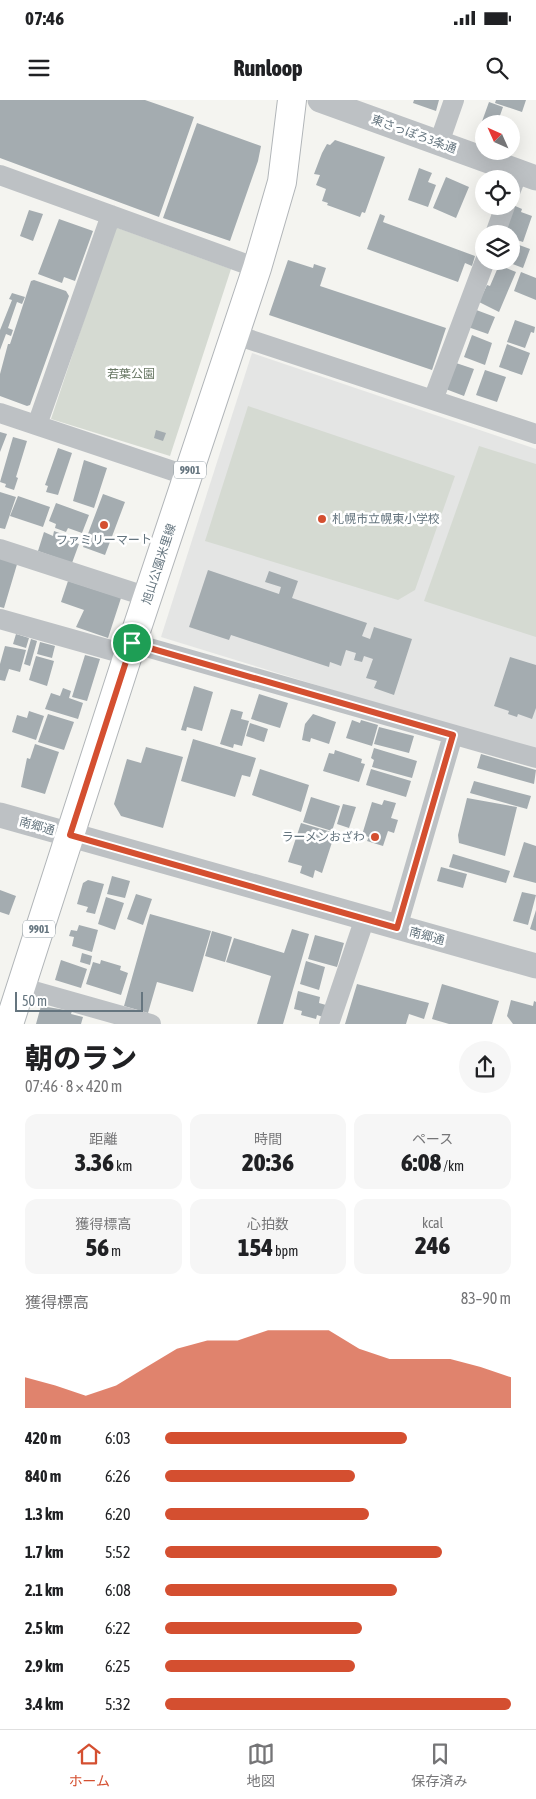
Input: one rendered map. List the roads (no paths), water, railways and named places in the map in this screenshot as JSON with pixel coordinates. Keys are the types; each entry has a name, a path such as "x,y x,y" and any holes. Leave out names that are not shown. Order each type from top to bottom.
{"main road":[{"name":"旭山公園米里線","path":"10,1007 70,835 257,268 282,182 292,100"}],"street":[{"name":"東さっぽろ3条通","path":"320,100 439,143 522,180"},
{"path":"439,143 454,100"},
{"path":"0,175 257,268"},
{"path":"37,425 111,216"},
{"path":"433,400 482,270"},
{"path":"236,334 433,400 535,430"},
{"path":"0,413 188,476"},
{"path":"0,548 148,597"},
{"path":"0,619 130,649 536,758"},
{"path":"397,928 453,735"},
{"name":"南郷通","path":"0,815 536,966"},
{"path":"329,1024 365,918"},
{"path":"10,1007 151,1024"}],"place":[{"name":"札幌市立幌東小学校","path":"322,519"},
{"name":"ファミリーマート","path":"104,525"},
{"name":"ラーメンおざわ","path":"375,837"}],"park label":[{"name":"若葉公園","path":"131,374"}]}
